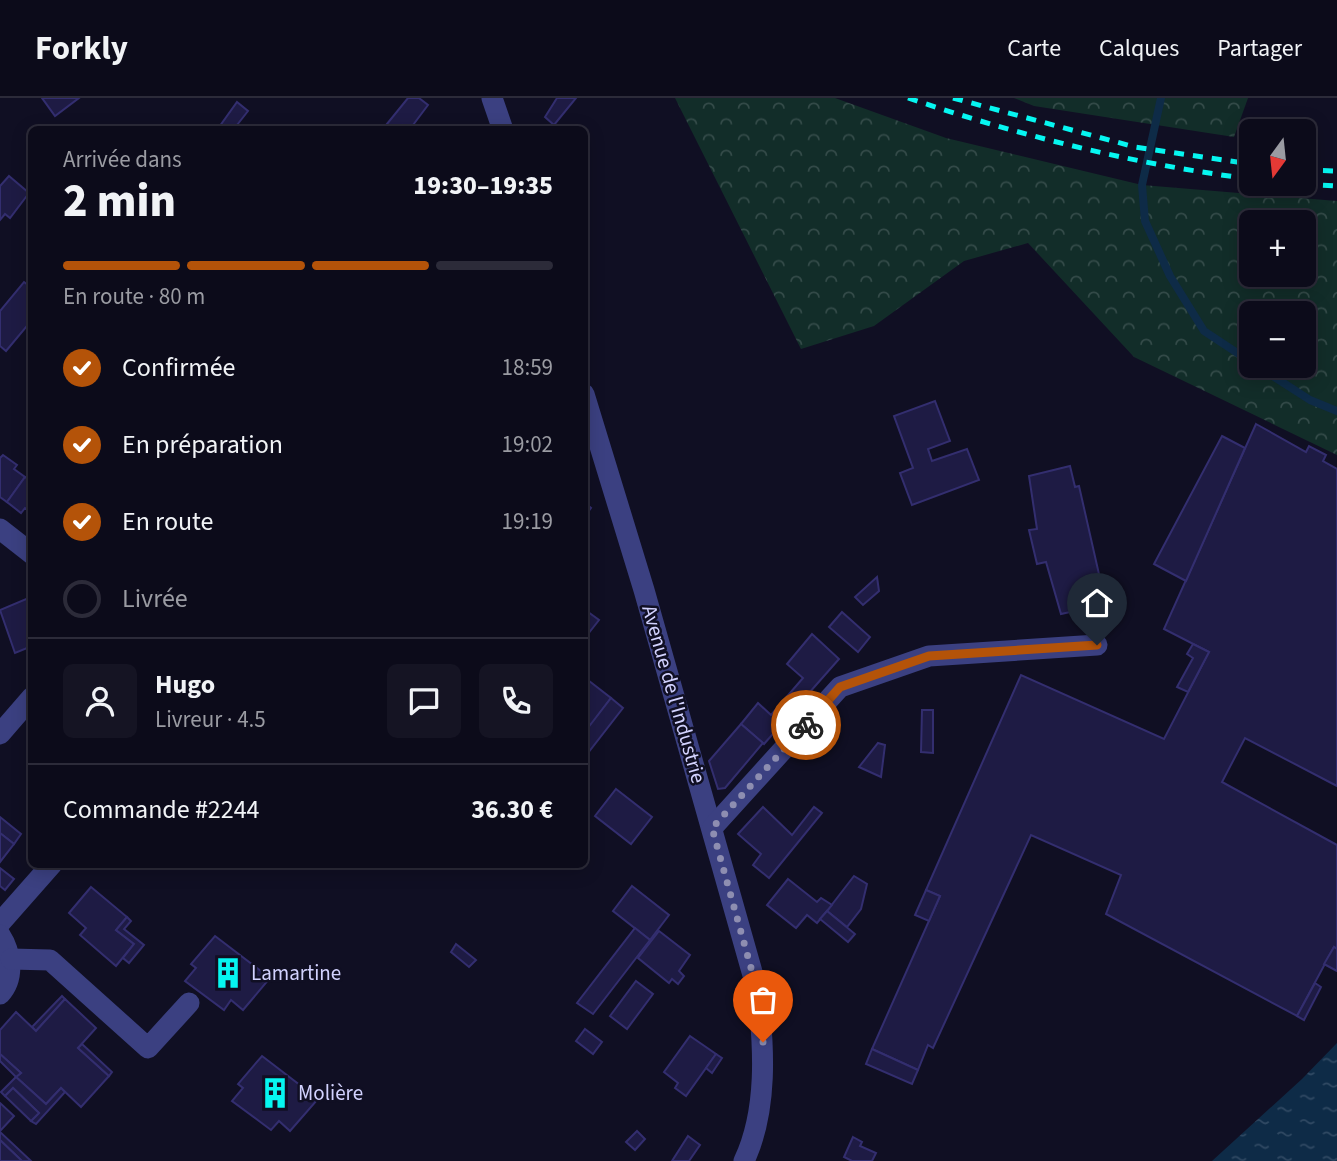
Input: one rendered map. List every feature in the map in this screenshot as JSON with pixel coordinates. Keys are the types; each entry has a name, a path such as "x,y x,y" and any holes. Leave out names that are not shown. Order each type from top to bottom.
{"street":[{"path":"492,98 502,126"},
{"name":"Avenue de l'Industrie","path":"588,408 758,993 763,1042 761,1095 744,1161"},
{"path":"0,529 28,551"},
{"path":"712,828 840,687 929,656 1097,645"},
{"path":"0,734 28,702"},
{"path":"0,923 48,868"},
{"path":"0,935 11,959 6,988 0,994"},
{"path":"11,959 50,960 148,1048 189,1003"}],"green space":[{"path":"675,98 835,98 946,138 1142,185 1239,193 1239,196 1337,201 1337,455 1134,357 1028,243 964,261 874,326 801,349"},
{"path":"1014,98 1248,98 1234,137 1034,106"}],"water":[{"path":"1337,1043 1337,1161 1212,1161 1302,1079"}],"building":[{"path":"42,98 79,98 55,116"},
{"path":"408,98 419,98 428,105 412,126 385,126"},
{"path":"557,98 576,98 554,125 545,117"},
{"path":"237,102 248,111 236,126 220,126"},
{"path":"9,176 28,194 10,218 5,214 0,220 0,186"},
{"path":"24,282 28,285 28,325 6,351 0,346 0,311"},
{"path":"935,401 950,441 928,449 932,461 967,449 979,480 912,505 900,473 913,468 894,416"},
{"path":"1256,424 1306,452 1309,446 1326,455 1323,461 1337,469 1337,786 1245,738 1222,782 1337,845 1337,949 1334,947 1297,1016 1106,914 1121,875 1031,835 933,1048 928,1045 918,1070 872,1049 940,896 926,890 1021,675 1164,739 1209,652 1164,629"},
{"path":"1222,436 1245,448 1186,581 1154,564"},
{"path":"3,455 17,465 14,469 25,477 7,502 0,497 0,458"},
{"path":"1070,466 1075,487 1079,486 1101,583 1098,584 1102,605 1061,614 1046,562 1037,564 1029,530 1037,529 1029,476"},
{"path":"25,477 28,479 28,510 25,508 21,513 7,502"},
{"path":"877,577 879,591 863,605 855,597"},
{"path":"28,598 28,648 15,653 0,610"},
{"path":"588,612 599,620 588,634"},
{"path":"842,612 870,637 858,652 829,627"},
{"path":"812,634 839,659 764,744 741,724 758,703 771,715 803,678 787,664"},
{"path":"1193,644 1209,652 1188,692 1177,687 1193,658 1187,654"},
{"path":"588,680 611,698 591,725 588,723"},
{"path":"611,698 623,708 588,753 588,728"},
{"path":"922,710 933,710 933,753 921,752"},
{"path":"741,724 763,743 725,788 718,789 709,761"},
{"path":"878,743 885,745 881,777 859,767"},
{"path":"616,789 652,817 631,844 595,816"},
{"path":"763,807 792,835 814,807 822,813 769,878 753,865 761,854 738,834"},
{"path":"0,817 21,834 14,844 0,833"},
{"path":"0,833 14,844 0,862"},
{"path":"0,868 14,879 5,890 0,886"},
{"path":"854,876 867,884 861,909 847,927 827,911"},
{"path":"788,879 817,902 821,898 832,905 817,923 807,915 796,928 767,905"},
{"path":"632,886 669,915 650,940 613,911"},
{"path":"91,887 127,917 116,930 134,944 116,966 80,935 86,928 69,913"},
{"path":"926,890 940,896 929,921 915,915"},
{"path":"827,911 855,934 848,942 820,919"},
{"path":"127,917 131,921 124,929 144,945 129,963 123,958 134,944 116,930"},
{"path":"635,928 650,940 593,1014 577,1003"},
{"path":"659,931 690,955 679,971 684,976 678,984 672,979 669,983 638,958"},
{"name":"Lamartine","path":"215,936 270,978 243,1010 231,1000 224,1010 185,981 196,968 191,964"},
{"path":"456,944 476,960 469,967 451,952"},
{"path":"1334,947 1337,949 1337,971 1324,964"},
{"path":"636,981 653,994 627,1029 610,1016"},
{"path":"1315,983 1321,987 1304,1020 1297,1016"},
{"path":"62,996 65,999 36,1031 32,1027"},
{"path":"65,999 96,1028 78,1048 109,1076 81,1107 61,1088 46,1104 16,1077 21,1073 0,1054 0,1030 16,1012 36,1031"},
{"path":"585,1029 602,1042 593,1054 576,1041"},
{"path":"690,1036 716,1054 686,1096 675,1088 678,1083 664,1072"},
{"path":"82,1044 112,1072 109,1076 78,1048"},
{"path":"872,1049 918,1070 912,1084 866,1064"},
{"path":"0,1054 21,1073 16,1077 0,1061"},
{"path":"716,1054 722,1058 712,1073 706,1068"},
{"name":"Molière","path":"262,1056 318,1099 290,1131 279,1121 271,1130 232,1101 243,1088 238,1084"},
{"path":"16,1077 46,1104 61,1088 65,1092 36,1124 31,1121 39,1113 13,1088 5,1096 1,1092"},
{"path":"13,1088 39,1113 31,1121 5,1096"},
{"path":"0,1103 14,1116 0,1131"},
{"path":"637,1131 645,1139 635,1150 626,1142"},
{"path":"0,1132 31,1161 22,1161 0,1140"},
{"path":"688,1136 700,1145 689,1161 672,1161"},
{"path":"853,1137 862,1142 860,1146 876,1153 872,1161 852,1161 844,1157"},
{"path":"0,1140 22,1161 0,1161"}],"waterway":[{"path":"1161,98 1142,185 1145,221 1170,276 1204,331 1239,354"},
{"path":"1276,378 1310,400 1337,411"}],"railway":[{"path":"908,98 993,125 1078,147 1239,177"},
{"path":"953,98 1135,147 1239,162"},
{"path":"1316,170 1337,171"},
{"path":"1316,185 1337,186"}],"way so far":[{"path":"763,1042 758,993 712,828 806,725"}],"place":[{"name":"Lamartine","path":"228,973"},
{"name":"Molière","path":"275,1093"}],"route":[{"path":"806,725 840,687 929,656 1097,645"}]}
